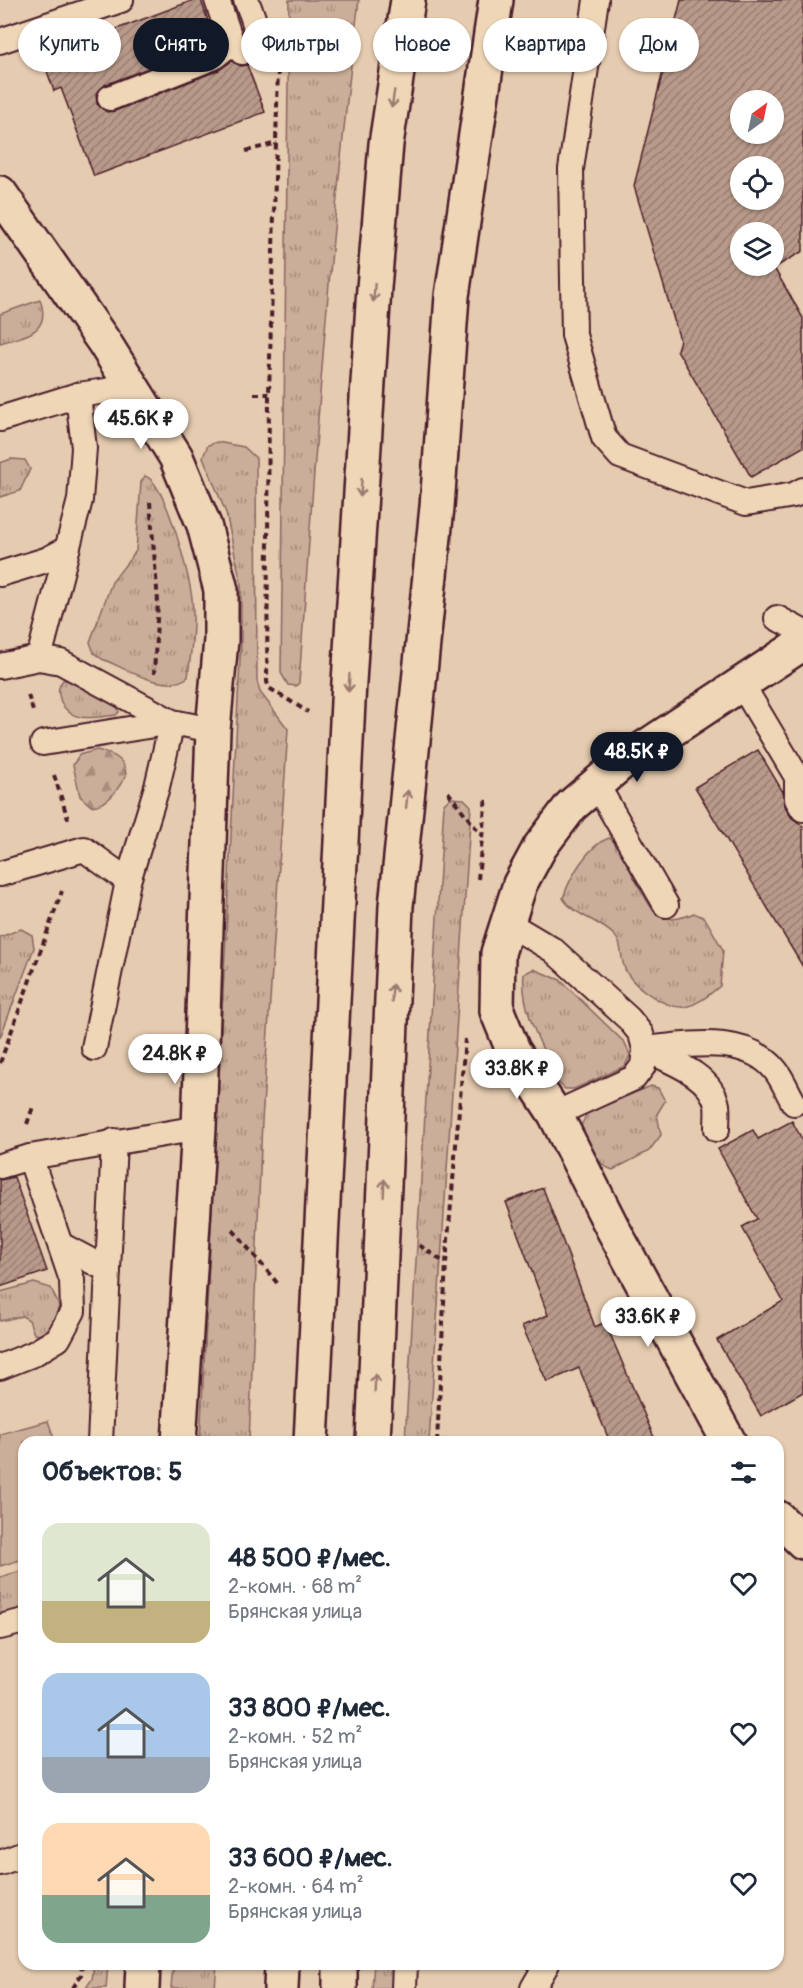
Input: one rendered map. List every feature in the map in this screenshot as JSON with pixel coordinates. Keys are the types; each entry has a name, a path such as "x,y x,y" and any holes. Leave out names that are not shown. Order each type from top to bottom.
{"main road":[{"path":"311,1436 349,682 374,288 386,144 408,0"},
{"path":"373,1436 396,906 436,507 452,296 496,0"},
{"path":"0,193 134,387 176,457 204,525 221,590 221,640 213,730 199,1128 179,1436"},
{"path":"726,1436 613,1229 555,1114 513,1050 497,1011 498,953 520,884 540,847 571,806 595,782 803,643"},
{"path":"784,1524 803,1542"},
{"path":"142,1988 143,1970"},
{"path":"281,1988 282,1970"},
{"path":"340,1970 340,1988"}],"lane":[{"path":"0,41 121,0"},
{"path":"110,98 214,57 225,48 230,38 217,0"},
{"path":"246,0 253,18"},
{"path":"596,0 571,169 574,335 604,438 620,456 746,503 794,495 803,490"},
{"path":"0,419 78,395 134,387"},
{"path":"39,658 81,490 84,448 78,395"},
{"path":"0,574 46,560 65,550"},
{"path":"777,618 803,632"},
{"path":"0,666 39,658 61,662 163,717 213,730"},
{"path":"741,683 797,777 797,799 803,809"},
{"path":"43,743 163,717"},
{"path":"94,1048 128,881 157,787 163,717"},
{"path":"595,782 666,905"},
{"path":"0,874 78,849 93,854 128,881"},
{"path":"506,922 553,950 629,1019 641,1034 645,1049 643,1066 634,1078 555,1114"},
{"path":"645,1049 678,1046 734,1046 750,1050 776,1070 794,1103"},
{"path":"645,1049 693,1073 711,1092 717,1105 717,1129"},
{"path":"0,1166 30,1157 199,1128"},
{"path":"100,1436 114,1141"},
{"path":"0,1367 33,1354 58,1339 73,1311 72,1280 30,1157"},
{"path":"61,1245 108,1270"},
{"path":"0,1627 18,1622"},
{"path":"0,1863 18,1856"},
{"path":"404,1988 405,1970"},
{"path":"533,1988 544,1970"}],"path":[{"path":"278,80 269,393 267,682 269,688 313,714"},
{"path":"246,151 276,143"},
{"path":"254,394 269,393"},
{"path":"150,496 163,717"},
{"path":"443,787 482,836"},
{"path":"0,1063 78,849 59,790"},
{"path":"195,1186 281,1287"},
{"path":"437,1436 449,1226"},
{"path":"410,1238 446,1263"},
{"path":"73,1988 81,1970"}],"green space":[{"path":"289,0 359,0 357,18 289,18"},
{"path":"288,72 351,72 331,256 299,683 296,686 288,685 281,673"},
{"path":"40,300 43,311 39,326 26,335 0,343 0,314"},
{"path":"217,442 244,447 256,458 257,681 260,692 288,729 262,1121 249,1436 200,1436 241,641 241,583 226,513 203,457 208,445"},
{"path":"11,459 25,460 30,469 20,491 0,497 0,463"},
{"path":"145,476 153,482 161,494 168,511 181,551 192,598 193,628 188,677 179,682 157,682 102,659 94,653 90,642 112,582 136,551 141,482"},
{"path":"63,680 70,680 116,704 119,712 116,715 92,718 71,714 65,709 59,696 59,688"},
{"path":"97,750 113,755 121,761 126,776 108,800 91,806 80,796 73,765 79,755"},
{"path":"450,798 464,799 471,806 429,1436 405,1436 444,804"},
{"path":"609,838 617,844 654,911 669,918 684,917 694,913 705,918 723,950 720,986 690,1006 669,1005 644,991 627,973 619,943 614,935 573,909 563,898 570,881 587,855 594,847"},
{"path":"21,929 32,935 34,948 0,1038 0,937"},
{"path":"533,969 560,980 625,1043 630,1055 625,1066 574,1089 565,1089 558,1082 529,1016 524,974"},
{"path":"651,1086 658,1088 665,1101 657,1114 661,1135 649,1151 613,1170 606,1167 596,1158 581,1126 587,1113"},
{"path":"34,1283 51,1288 59,1306 51,1328 41,1335 34,1334 29,1320 22,1316 0,1321 0,1292"},
{"path":"48,1421 53,1436 18,1436 18,1561 0,1566 0,1434"},
{"path":"18,1572 18,1610 0,1614 0,1577"},
{"path":"93,1970 108,1970 106,1988 86,1988 92,1979"},
{"path":"172,1970 216,1970 215,1988 171,1988"},
{"path":"374,1970 396,1970 394,1988 372,1988"}],"building":[{"path":"194,0 201,0 207,18 146,18"},
{"path":"681,0 803,0 803,251 784,262 784,222 730,222 730,276 779,276 803,318 803,447 751,477 677,350 680,340 634,186 663,72 699,72 699,18 676,18"},
{"path":"133,23 133,72 138,72 105,85 96,95 97,104 107,112 115,111 214,72 229,72 229,63 232,61 241,66 241,72 250,72 265,112 94,176 61,88 54,91 47,72 121,72 121,27"},
{"path":"758,750 783,792 785,806 791,817 803,826 803,967 695,787"},
{"path":"792,1121 803,1141 803,1392 761,1416 717,1340 783,1301 742,1227 757,1219 718,1149 753,1130 758,1139"},
{"path":"14,1177 47,1271 0,1287 0,1180"},
{"path":"543,1188 595,1327 605,1322 653,1436 607,1436 579,1368 547,1382 522,1326 548,1315 506,1202"}]}
